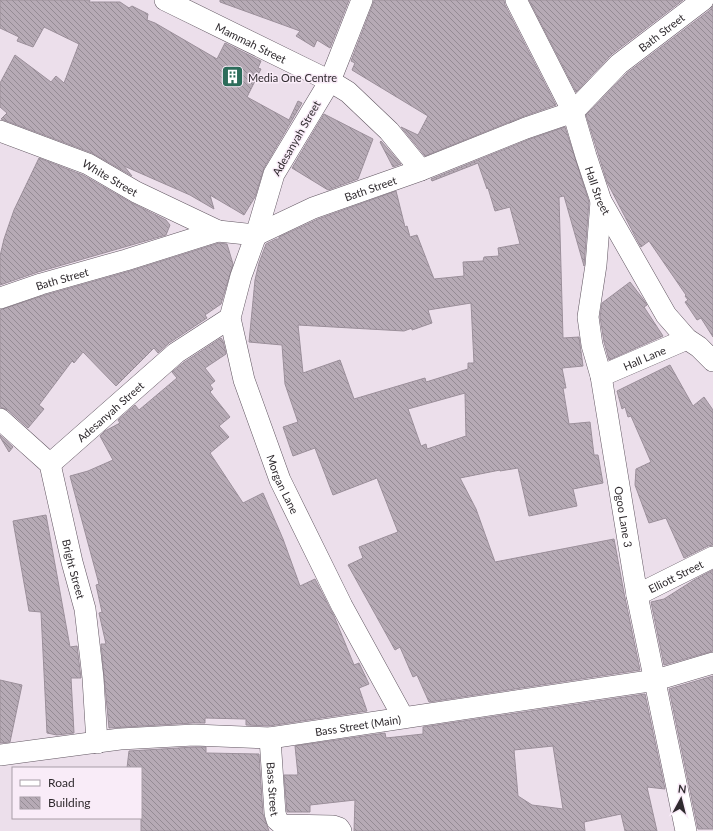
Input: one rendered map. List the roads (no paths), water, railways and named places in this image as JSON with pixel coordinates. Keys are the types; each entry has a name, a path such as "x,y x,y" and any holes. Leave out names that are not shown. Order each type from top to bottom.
{"street":[{"name":"Mammah Street","path":"165,0 330,81 348,92 389,131 421,170"},
{"name":"Adesanyah Street","path":"256,235 274,174 330,81 362,0"},
{"name":"Hall Street","path":"516,0 573,112 601,201 666,315 687,339 699,347 713,361"},
{"name":"Bath Street","path":"0,298 41,284 218,232 256,235 313,208 421,170 526,128 573,112 619,64 703,0"},
{"name":"White Street","path":"0,131 88,164 136,192 218,232"},
{"name":"Ogoo Lane 3","path":"601,201 596,266 588,317 592,345 601,376 637,594 686,831"},
{"name":"Morgan Lane","path":"256,235 241,276 230,318 244,380 280,480 342,606 404,717"},
{"name":"Adesanyah Street","path":"50,464 176,353 230,318"},
{"name":"Hall Lane","path":"601,376 687,339"},
{"path":"0,419 50,464"},
{"name":"Bright Street","path":"50,464 72,562 85,609 93,678 97,743"},
{"name":"Elliott Street","path":"637,594 713,557"},
{"name":"Bass Street (Main)","path":"0,756 120,739 194,735 270,738 656,680 713,663"},
{"name":"Bass Street","path":"270,738 275,813 277,820 283,825 334,826 339,828 340,831"}],"place":[{"name":"Media One Centre","path":"233,77"}]}
